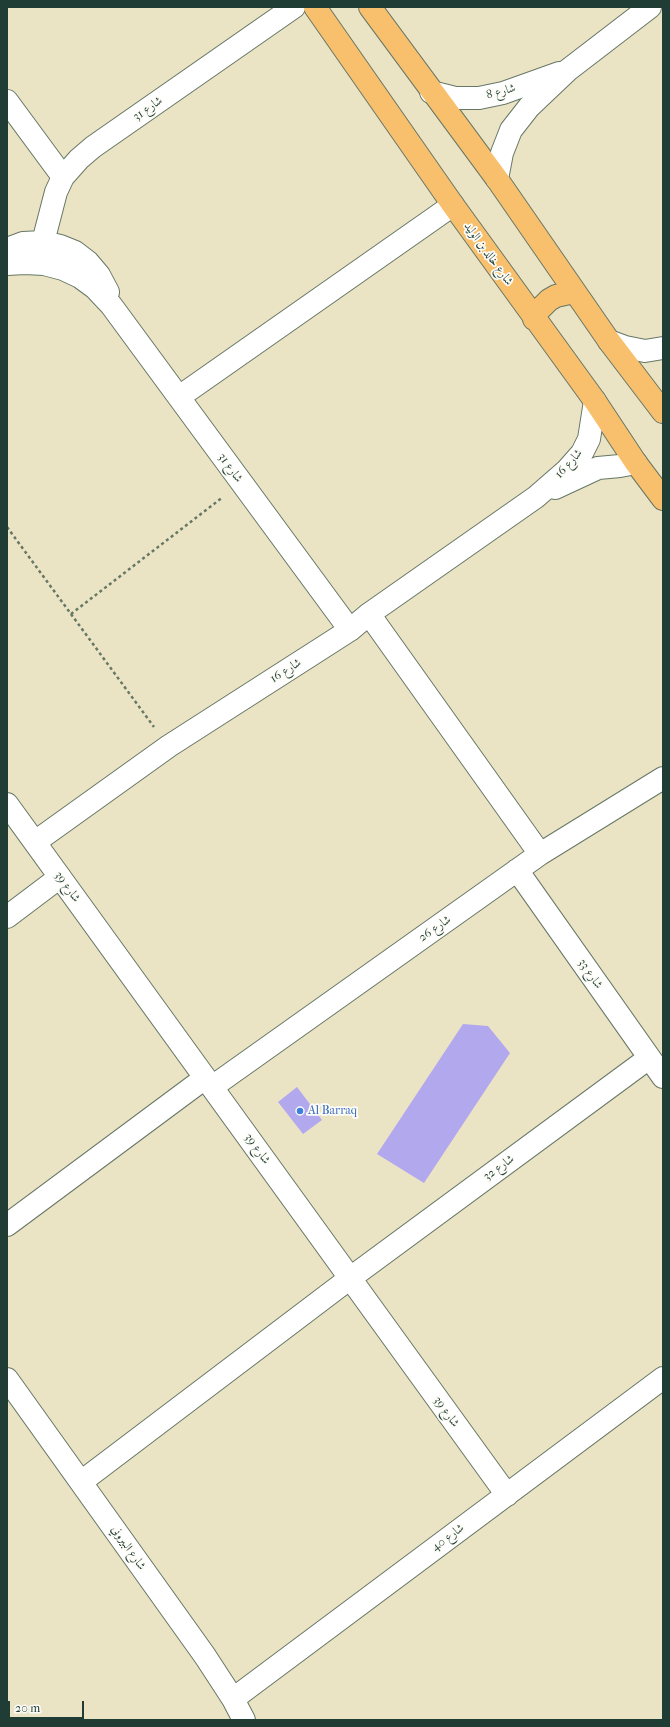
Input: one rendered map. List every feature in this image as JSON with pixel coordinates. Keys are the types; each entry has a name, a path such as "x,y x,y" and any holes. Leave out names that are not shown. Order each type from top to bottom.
{"main road":[{"name":"شارع خالد بن الوليد","path":"316,7 453,205 534,319 595,401 636,463 663,499"},
{"path":"370,7 431,92 497,179 609,341 663,412"},
{"path":"534,319 538,311 548,300 556,296 574,292"}],"street":[{"name":"شارع 31","path":"43,242 56,192 63,177 79,159 93,147 294,7"},
{"name":"شارع 8","path":"497,179 502,153 511,130 529,107 568,70 650,7"},
{"name":"شارع 8","path":"431,92 455,98 479,98 503,93 568,70"},
{"path":"7,101 63,177"},
{"path":"179,397 453,205"},
{"name":"شارع 31","path":"7,249 23,243 43,242 60,246 75,252 88,262 99,274 111,305"},
{"name":"شارع 31","path":"7,264 44,264 63,269 80,277 90,284 111,305 350,630"},
{"path":"609,341 625,347 645,351 663,348"},
{"name":"شارع 16","path":"35,842 169,746 350,630 369,614 536,497 567,470 582,453 589,439 595,401"},
{"name":"شارع 16","path":"536,497 598,468 636,463"},
{"path":"369,614 540,854"},
{"name":"شارع 26","path":"7,1225 209,1082 540,854 663,778"},
{"name":"شارع 39","path":"7,804 507,1495"},
{"name":"شارع 33","path":"517,870 663,1077"},
{"path":"7,917 60,877"},
{"name":"شارع 32","path":"81,1482 349,1278 649,1058"},
{"name":"شارع 40","path":"233,1699 663,1378"},
{"name":"شارع البيروني","path":"7,1379 205,1656 233,1699 244,1720"}],"path":[{"path":"71,614 241,483"},
{"path":"7,527 169,746"}],"building":[{"path":"463,1024 488,1026 510,1053 424,1183 377,1154"},
{"name":"Al Barraq","path":"297,1087 322,1120 303,1134 278,1102"}],"place":[{"name":"Al Barraq","path":"300,1111"}]}
